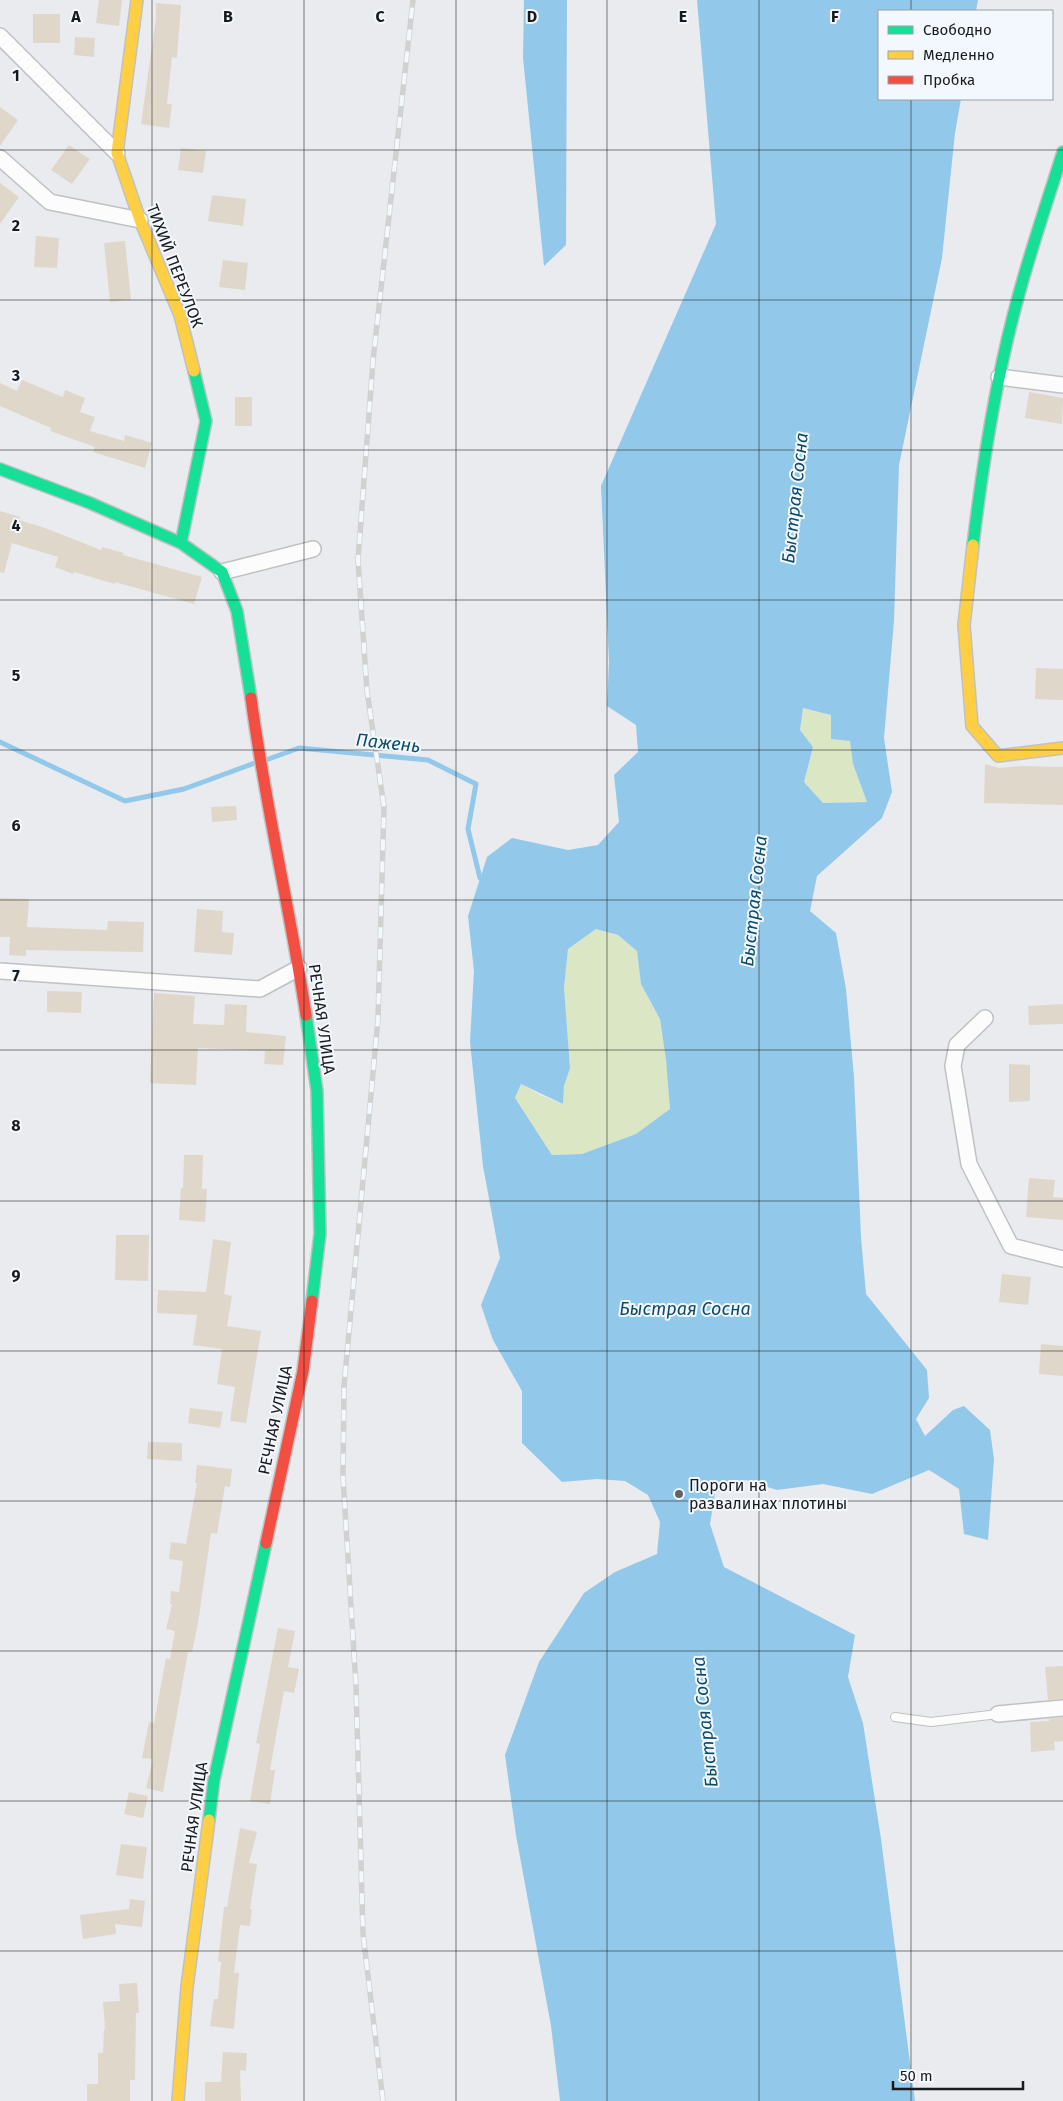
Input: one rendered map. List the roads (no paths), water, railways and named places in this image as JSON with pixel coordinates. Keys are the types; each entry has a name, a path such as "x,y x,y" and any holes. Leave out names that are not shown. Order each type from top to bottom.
{"street":[{"name":"ТИХИЙ ПЕРЕУЛОК","path":"137,0 117,154 140,220 180,315 206,421 181,543"},
{"path":"0,36 117,154"},
{"path":"1063,152 1019,294 999,377 981,477 964,625 972,726 998,756 1063,748"},
{"path":"0,158 50,202 140,220"},
{"path":"999,377 1063,385"},
{"path":"0,469 90,503 181,543 222,572 313,549"},
{"name":"РЕЧНАЯ УЛИЦА","path":"178,2101 186,1987 214,1780 303,1371 320,1234 317,1091 299,968 257,742 238,611 222,572"},
{"path":"0,971 260,989 299,968"},
{"path":"985,1018 957,1045 953,1066 969,1164 1011,1246 1063,1259"},
{"path":"998,1714 1063,1708"}],"lane":[{"path":"895,1717 930,1722 998,1714"}],"water":[{"path":"524,0 567,0 566,245 544,266 523,58"},
{"name":"Быстрая Сосна","path":"697,0 978,0 976,10 878,10 878,100 961,100 955,133 942,258 899,465 894,621 884,738 892,792 882,818 817,876 810,911 836,933 846,989 854,1077 861,1237 866,1294 927,1370 929,1398 916,1419 925,1436 953,1410 964,1406 990,1430 994,1459 988,1540 964,1534 959,1489 929,1470 872,1494 823,1484 777,1490 746,1480 715,1493 710,1524 724,1567 855,1635 848,1677 863,1723 881,1839 915,2101 560,2101 551,2026 516,1835 505,1755 539,1662 584,1593 615,1572 657,1554 660,1522 648,1495 625,1481 597,1479 562,1482 522,1443 522,1391 493,1340 481,1305 500,1258 483,1166 470,1042 474,971 468,916 487,857 512,838 568,850 598,845 619,822 614,775 638,752 636,725 607,706 609,662 601,486 716,224","holes":["803,708 831,715 831,739 850,741 853,764 867,802 823,803 804,782 813,747 800,730","596,929 618,935 637,951 641,984 660,1019 670,1109 636,1134 582,1154 552,1155 515,1098 521,1084 563,1104 564,1086 570,1068 564,988 568,949"]}],"waterway":[{"name":"Пажень","path":"0,742 125,801 184,789 255,763"},
{"name":"Пажень","path":"266,760 299,748 428,760 476,784 468,829 480,878 486,879"}],"railway":[{"path":"383,2101 363,1934 356,1686 343,1477 344,1386 378,1019 384,807 367,691 358,560 373,361 413,0"}],"place":[{"name":"Пороги на развалинах плотины","path":"679,1494"}]}
